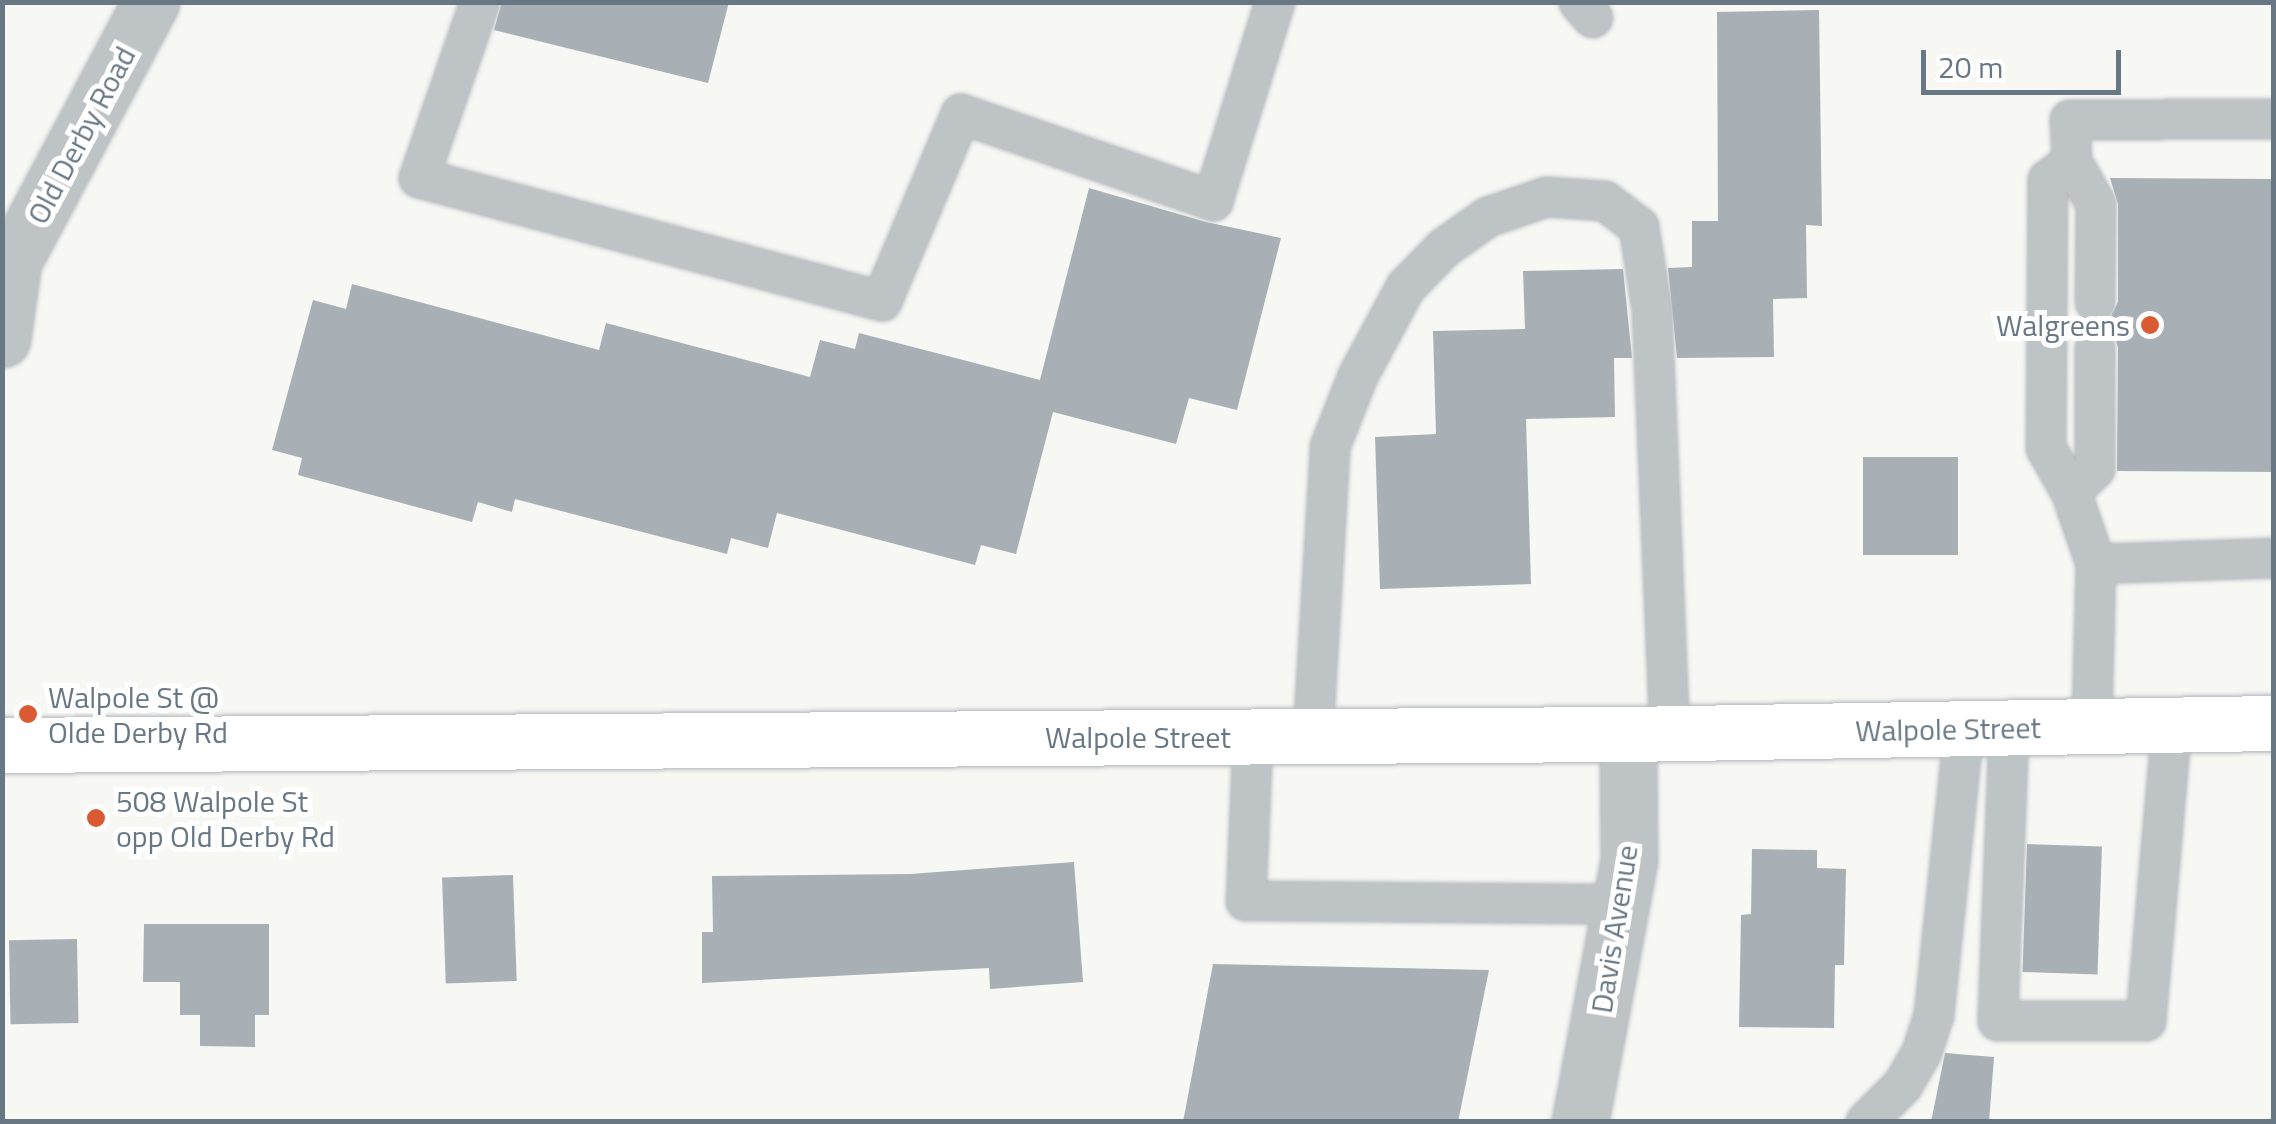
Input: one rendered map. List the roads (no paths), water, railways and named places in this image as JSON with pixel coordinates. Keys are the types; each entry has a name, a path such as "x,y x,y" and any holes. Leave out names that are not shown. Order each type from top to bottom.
{"main road":[{"name":"Walpole Street","path":"2,746 1649,734 2274,723"}],"street":[{"name":"Old Derby Road","path":"2,339 7,275 151,2"},
{"name":"Davis Avenue","path":"1580,1122 1628,860 1632,799 1649,734"}],"lane":[{"path":"480,2 419,178 882,300 961,114 1213,201 1275,2"},
{"path":"2095,302 2096,204 2072,162 2070,120 2274,118"},
{"path":"2072,162 2048,180 2046,448 2070,492 2096,564 2092,725"},
{"path":"1313,737 1330,447 1358,376 1406,286 1444,248 1488,216 1547,197 1605,201 1640,227 1652,309 1649,734"},
{"path":"2070,492 2095,469 2095,348"},
{"path":"2096,564 2274,558"},
{"path":"1987,730 1998,1021 2146,1022 2172,725"},
{"path":"1866,1122 1903,1084 1922,1052 1934,1015 1987,730"},
{"path":"1253,736 1246,901 1620,904"}],"place":[{"name":"Walgreens","path":"2150,325"},
{"name":"Walpole St @ Olde Derby Rd","path":"28,714"},
{"name":"508 Walpole St opp Old Derby Rd","path":"96,818"}]}
